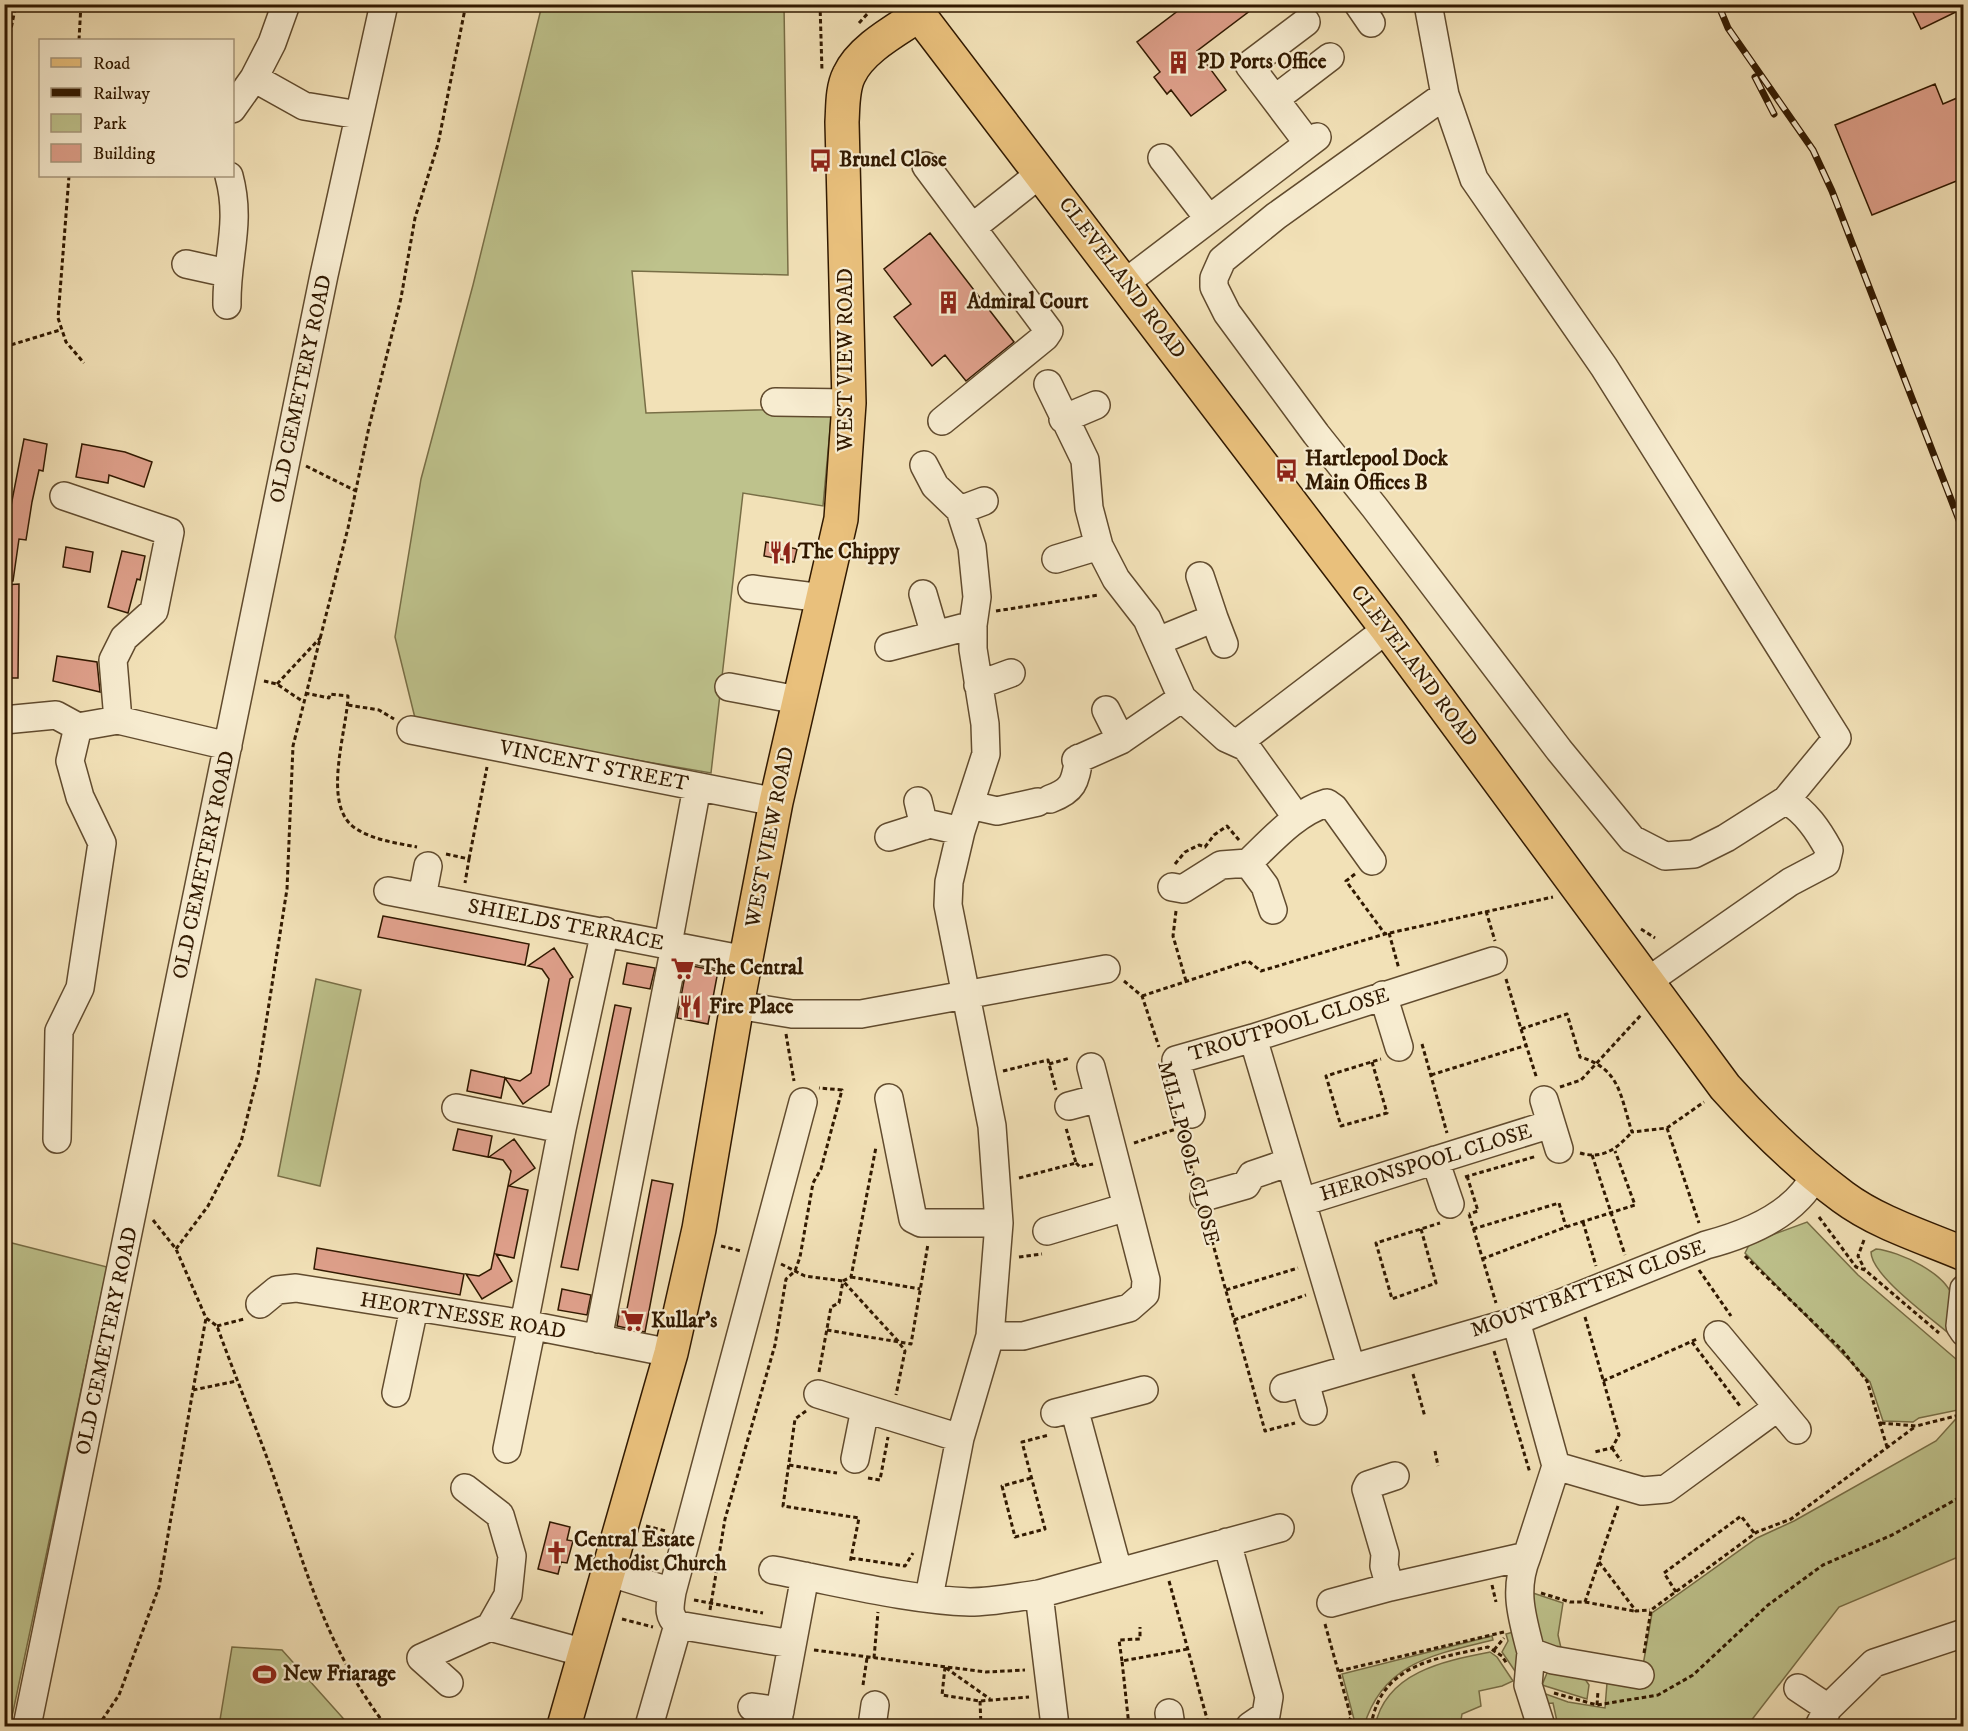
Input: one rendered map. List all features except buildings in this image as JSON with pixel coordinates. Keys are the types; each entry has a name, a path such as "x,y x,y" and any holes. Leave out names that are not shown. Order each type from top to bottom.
{"main road":[{"name":"CLEVELAND ROAD","path":"915,10 1041,172 1387,628 1648,995 1725,1088 1773,1138 1844,1198 1874,1215 1964,1254"},
{"name":"WEST VIEW ROAD","path":"564,1726 671,1353 696,1240 737,1005 776,802 841,519 849,404 842,122 844,96 849,76 862,57 915,10"}],"street":[{"path":"234,106 254,78 279,27 286,4"},
{"name":"OLD CEMETERY ROAD","path":"27,1726 287,457 384,4"},
{"path":"1428,4 1445,95 1474,179 1604,367 1838,738 1786,800 1726,838 1694,854 1665,856 1632,839 1559,750 1316,434 1227,313 1214,287 1214,278 1222,260 1276,216 1445,95"},
{"path":"1125,283 1312,140 1275,99 1249,65 1306,22"},
{"path":"1275,99 1330,57"},
{"path":"254,78 304,106 359,115"},
{"path":"1162,158 1209,219"},
{"path":"926,166 1049,330 1045,337 942,421"},
{"path":"973,227 1041,172"},
{"path":"227,305 227,273 236,222 229,177"},
{"path":"186,264 227,273"},
{"path":"1048,384 1063,419 1085,460 1089,508 1099,546 1116,579 1147,619 1182,698 1226,738 1246,747 1298,818"},
{"path":"775,402 849,404"},
{"path":"1063,419 1096,405"},
{"path":"924,465 935,486 972,505 972,547 977,597 982,618 973,649 986,754 961,831 949,882 948,905 964,995 992,1126 999,1223 990,1336 960,1438 929,1597"},
{"path":"64,496 170,532 153,611 124,638 113,660 118,720"},
{"path":"1056,559 1099,546"},
{"path":"1200,576 1224,644"},
{"path":"752,589 823,598"},
{"path":"923,594 935,635"},
{"path":"889,647 935,635 982,618"},
{"path":"1158,641 1214,618"},
{"path":"1239,742 1387,628"},
{"path":"978,685 1011,673"},
{"path":"729,687 798,700"},
{"path":"970,805 997,811 1065,794 1075,782 1078,759 1121,740 1182,698"},
{"path":"1106,710 1121,740"},
{"path":"4,720 56,715 78,727 118,720 228,746"},
{"path":"57,1139 59,1031 80,988 102,843 80,797 70,761 78,727"},
{"name":"VINCENT STREET","path":"411,730 776,802"},
{"path":"598,1339 672,945 697,787"},
{"path":"1648,995 1790,882 1826,863 1829,850 1822,838 1802,810 1786,800"},
{"path":"1172,887 1183,889 1221,865 1248,863 1298,818 1328,803 1372,861"},
{"path":"889,837 921,813 939,825 961,831"},
{"path":"422,897 429,856"},
{"path":"1248,863 1265,886 1273,910"},
{"name":"SHIELDS TERRACE","path":"388,891 746,960"},
{"path":"507,1449 562,1129 605,931"},
{"name":"TROUTPOOL CLOSE","path":"1186,1120 1176,1060 1253,1038 1394,992 1459,984 1498,959"},
{"path":"737,1005 788,1013 861,1014 964,995 1113,974"},
{"path":"1394,992 1410,1047"},
{"path":"1253,1038 1351,1368"},
{"path":"990,1336 1023,1336 1129,1308 1144,1294 1146,1280 1091,1067"},
{"path":"648,1726 672,1619 669,1611 672,1592 763,1256 811,1095"},
{"path":"889,1098 913,1219 921,1223 999,1223"},
{"path":"1064,1108 1099,1098"},
{"path":"456,1108 562,1129"},
{"name":"HERONSPOOL CLOSE","path":"1302,1202 1452,1164 1549,1117"},
{"path":"1202,1198 1246,1185 1252,1175 1290,1162"},
{"path":"1452,1164 1457,1214"},
{"name":"MOUNTBATTEN CLOSE","path":"1313,1411 1294,1385 1590,1291 1632,1274 1702,1255 1726,1240 1774,1219 1809,1188 1816,1173"},
{"path":"1047,1231 1127,1207"},
{"name":"HEORTNESSE ROAD","path":"260,1304 277,1290 296,1288 528,1325 671,1353"},
{"path":"1952,1333 1960,1326 1964,1289"},
{"path":"396,1393 414,1308"},
{"path":"1507,1317 1556,1464 1519,1586 1524,1622 1532,1652 1528,1685 1541,1726"},
{"path":"1717,1330 1797,1430"},
{"path":"1118,1571 1065,1410 1144,1390"},
{"path":"818,1394 960,1438"},
{"path":"1556,1464 1625,1488 1645,1492 1666,1489 1778,1407"},
{"path":"855,1459 865,1409"},
{"path":"1387,1576 1385,1554 1366,1489 1368,1485 1395,1476"},
{"path":"449,1683 421,1658 490,1627 508,1595 512,1556 500,1515 465,1488"},
{"path":"773,1570 804,1576 863,1580 929,1597 969,1602 1039,1594 1280,1528"},
{"path":"1227,1542 1269,1697 1266,1715 1250,1726"},
{"path":"1331,1604 1387,1576 1527,1556"},
{"path":"608,1572 672,1592"},
{"path":"752,1707 778,1719 804,1576"},
{"path":"1039,1594 1055,1726"},
{"path":"669,1627 708,1617 792,1644"},
{"path":"490,1627 585,1653"},
{"path":"1798,1688 1823,1717 1874,1663 1964,1633"},
{"path":"1532,1652 1553,1660 1598,1688 1640,1675"}],"path":[{"path":"4,64 16,4"},
{"path":"79,39 81,4"},
{"path":"176,1249 208,1206 241,1142 258,1074 287,889 293,746 302,701 323,635 401,298 415,218 438,144 466,4"},
{"path":"820,4 822,80"},
{"path":"69,177 58,318 66,342 84,363"},
{"path":"4,346 61,330"},
{"path":"287,457 356,491"},
{"path":"982,618 1099,595"},
{"path":"277,684 323,635"},
{"path":"242,675 277,684 302,701"},
{"path":"305,693 329,698 330,694 348,696 337,783 340,808 354,828 429,856 469,859"},
{"path":"348,705 379,710"},
{"path":"460,905 492,746"},
{"path":"1372,861 1346,881 1387,933 1394,992"},
{"path":"1113,974 1142,996 1248,960 1261,971 1387,933 1564,895"},
{"path":"1486,911 1498,959 1549,1117"},
{"path":"1549,1117 1597,1062 1648,995"},
{"name":"MILLPOOL CLOSE","path":"1142,996 1161,1054"},
{"path":"708,1617 725,1519 775,1345 786,1279 795,1271 813,1183 821,1169 842,1090 811,1095 794,1082 786,1032 788,1013"},
{"path":"1521,1029 1567,1014 1581,1057 1597,1062 1614,1077 1632,1132 1667,1128 1712,1097"},
{"path":"1431,1075 1527,1045"},
{"path":"1372,1062 1387,1113 1341,1126 1326,1076 1410,1047 1431,1075 1452,1164 1478,1211 1457,1214 1421,1229 1376,1243 1392,1299 1436,1282 1421,1229"},
{"path":"982,1076 1047,1060 1064,1108 1076,1163 996,1184"},
{"path":"1113,1151 1186,1120"},
{"name":"MILLPOOL CLOSE","path":"1186,1120 1202,1198 1265,1431 1315,1418 1313,1411"},
{"path":"1603,1381 1717,1330 1702,1255 1667,1128"},
{"path":"851,1278 874,1149 883,1142 897,1140"},
{"path":"1482,1259 1566,1227 1635,1205 1616,1150"},
{"path":"1592,1155 1632,1274"},
{"path":"1473,1229 1559,1203 1566,1227"},
{"path":"134,1207 154,1221 176,1249 206,1318 217,1326 276,1482 323,1621 348,1671 386,1726"},
{"path":"1457,1214 1473,1229 1482,1259 1507,1317"},
{"path":"1865,1270 1858,1256 1858,1249 1866,1237 1874,1215"},
{"path":"1819,1217 1856,1267 1865,1270 1952,1333"},
{"path":"1556,1464 1612,1448 1619,1435 1603,1381 1583,1222"},
{"path":"827,1330 911,1344 931,1223"},
{"path":"996,1260 1054,1252 1047,1231"},
{"path":"696,1240 763,1256 805,1276 843,1281 851,1278 920,1289"},
{"path":"1742,1254 1842,1350 1867,1381 1887,1447"},
{"path":"1226,1290 1320,1262"},
{"path":"843,1281 905,1351 891,1417"},
{"path":"1234,1320 1328,1288"},
{"path":"98,1726 119,1695 159,1587 206,1318"},
{"path":"1692,1342 1754,1425"},
{"path":"1494,1351 1542,1512"},
{"path":"1412,1370 1425,1417"},
{"path":"193,1390 237,1381"},
{"path":"1881,1423 1916,1426 1964,1414"},
{"path":"1519,1586 1570,1602 1585,1602 1636,1611 1651,1610 1755,1534 1791,1518 1916,1426"},
{"path":"1022,1442 1045,1529 1015,1537 1002,1486 1031,1478"},
{"path":"1435,1451 1438,1466"},
{"path":"1585,1602 1625,1488"},
{"path":"1371,1726 1373,1713 1391,1681 1425,1662 1488,1647 1502,1656 1515,1677 1528,1685 1598,1688 1658,1695 1693,1675 1768,1605 1823,1565 1892,1535 1964,1495"},
{"path":"783,1506 858,1518 863,1580 905,1566 918,1546"},
{"path":"1676,1592 1664,1573 1741,1516 1755,1534"},
{"path":"637,1524 669,1532"},
{"path":"1163,1559 1209,1726"},
{"path":"1599,1562 1636,1611"},
{"path":"672,1592 708,1617 763,1613"},
{"path":"1331,1604 1323,1618 1351,1717 1346,1726"},
{"path":"1640,1675 1651,1610"},
{"path":"620,1618 669,1627"},
{"path":"1339,1671 1503,1632 1524,1622"},
{"path":"1129,1726 1119,1640 1140,1639 1140,1627"},
{"path":"792,1644 803,1648 986,1672 1048,1668"},
{"path":"1122,1661 1188,1649"},
{"path":"945,1667 990,1700"},
{"path":"945,1667 942,1695 980,1701 1051,1695"},
{"path":"980,1701 981,1726"}],"green space":[{"path":"542,5 784,5 788,275 632,271 646,413 832,408 823,506 743,493 711,773 416,722 395,637 421,479 473,285"},
{"path":"316,979 361,990 320,1186 278,1176"},
{"path":"1807,1222 1858,1275 1963,1365 1963,1409 1919,1418 1913,1422 1883,1421 1870,1382 1745,1253 1750,1243"},
{"path":"4,1241 107,1267 10,1726 4,1726"},
{"path":"1876,1249 1909,1259 1942,1281 1953,1299 1953,1337 1905,1297 1881,1273 1871,1252"},
{"path":"1963,1411 1963,1555 1839,1607 1747,1726 1558,1726 1553,1703 1542,1704 1543,1693 1568,1702 1605,1708 1607,1683 1640,1683 1652,1613 1757,1538 1794,1521 1936,1441"},
{"path":"1527,1591 1563,1603 1558,1635 1561,1648 1541,1646"},
{"path":"1517,1631 1521,1654 1517,1674 1502,1652 1508,1641 1506,1634"},
{"path":"1492,1636 1493,1640 1432,1656 1398,1674 1384,1688 1373,1705 1364,1726 1349,1726 1354,1719 1342,1674"},
{"name":"New Friarage","path":"232,1647 282,1650 350,1726 219,1726"},
{"path":"1490,1652 1497,1657 1513,1681 1479,1691 1481,1706 1462,1714 1460,1726 1375,1726 1381,1708 1391,1693 1404,1681 1436,1665"},
{"path":"1547,1673 1583,1676 1589,1685 1587,1699 1542,1685"}],"railway":[{"path":"1718,4 1728,28 1813,150 1832,191 1964,533"},
{"path":"1755,77 1774,114"}],"place":[{"name":"PD Ports Office","path":"1179,62"},
{"name":"Brunel Close","path":"821,160"},
{"name":"Admiral Court","path":"949,302"},
{"name":"Hartlepool Dock Main Offices B","path":"1287,471"},
{"name":"The Chippy","path":"780,552"},
{"name":"The Central","path":"682,968"},
{"name":"Fire Place","path":"691,1007"},
{"name":"Kullar's","path":"633,1321"},
{"name":"Central Estate Methodist Church","path":"556,1552"},
{"name":"New Friarage","path":"265,1674"}]}
